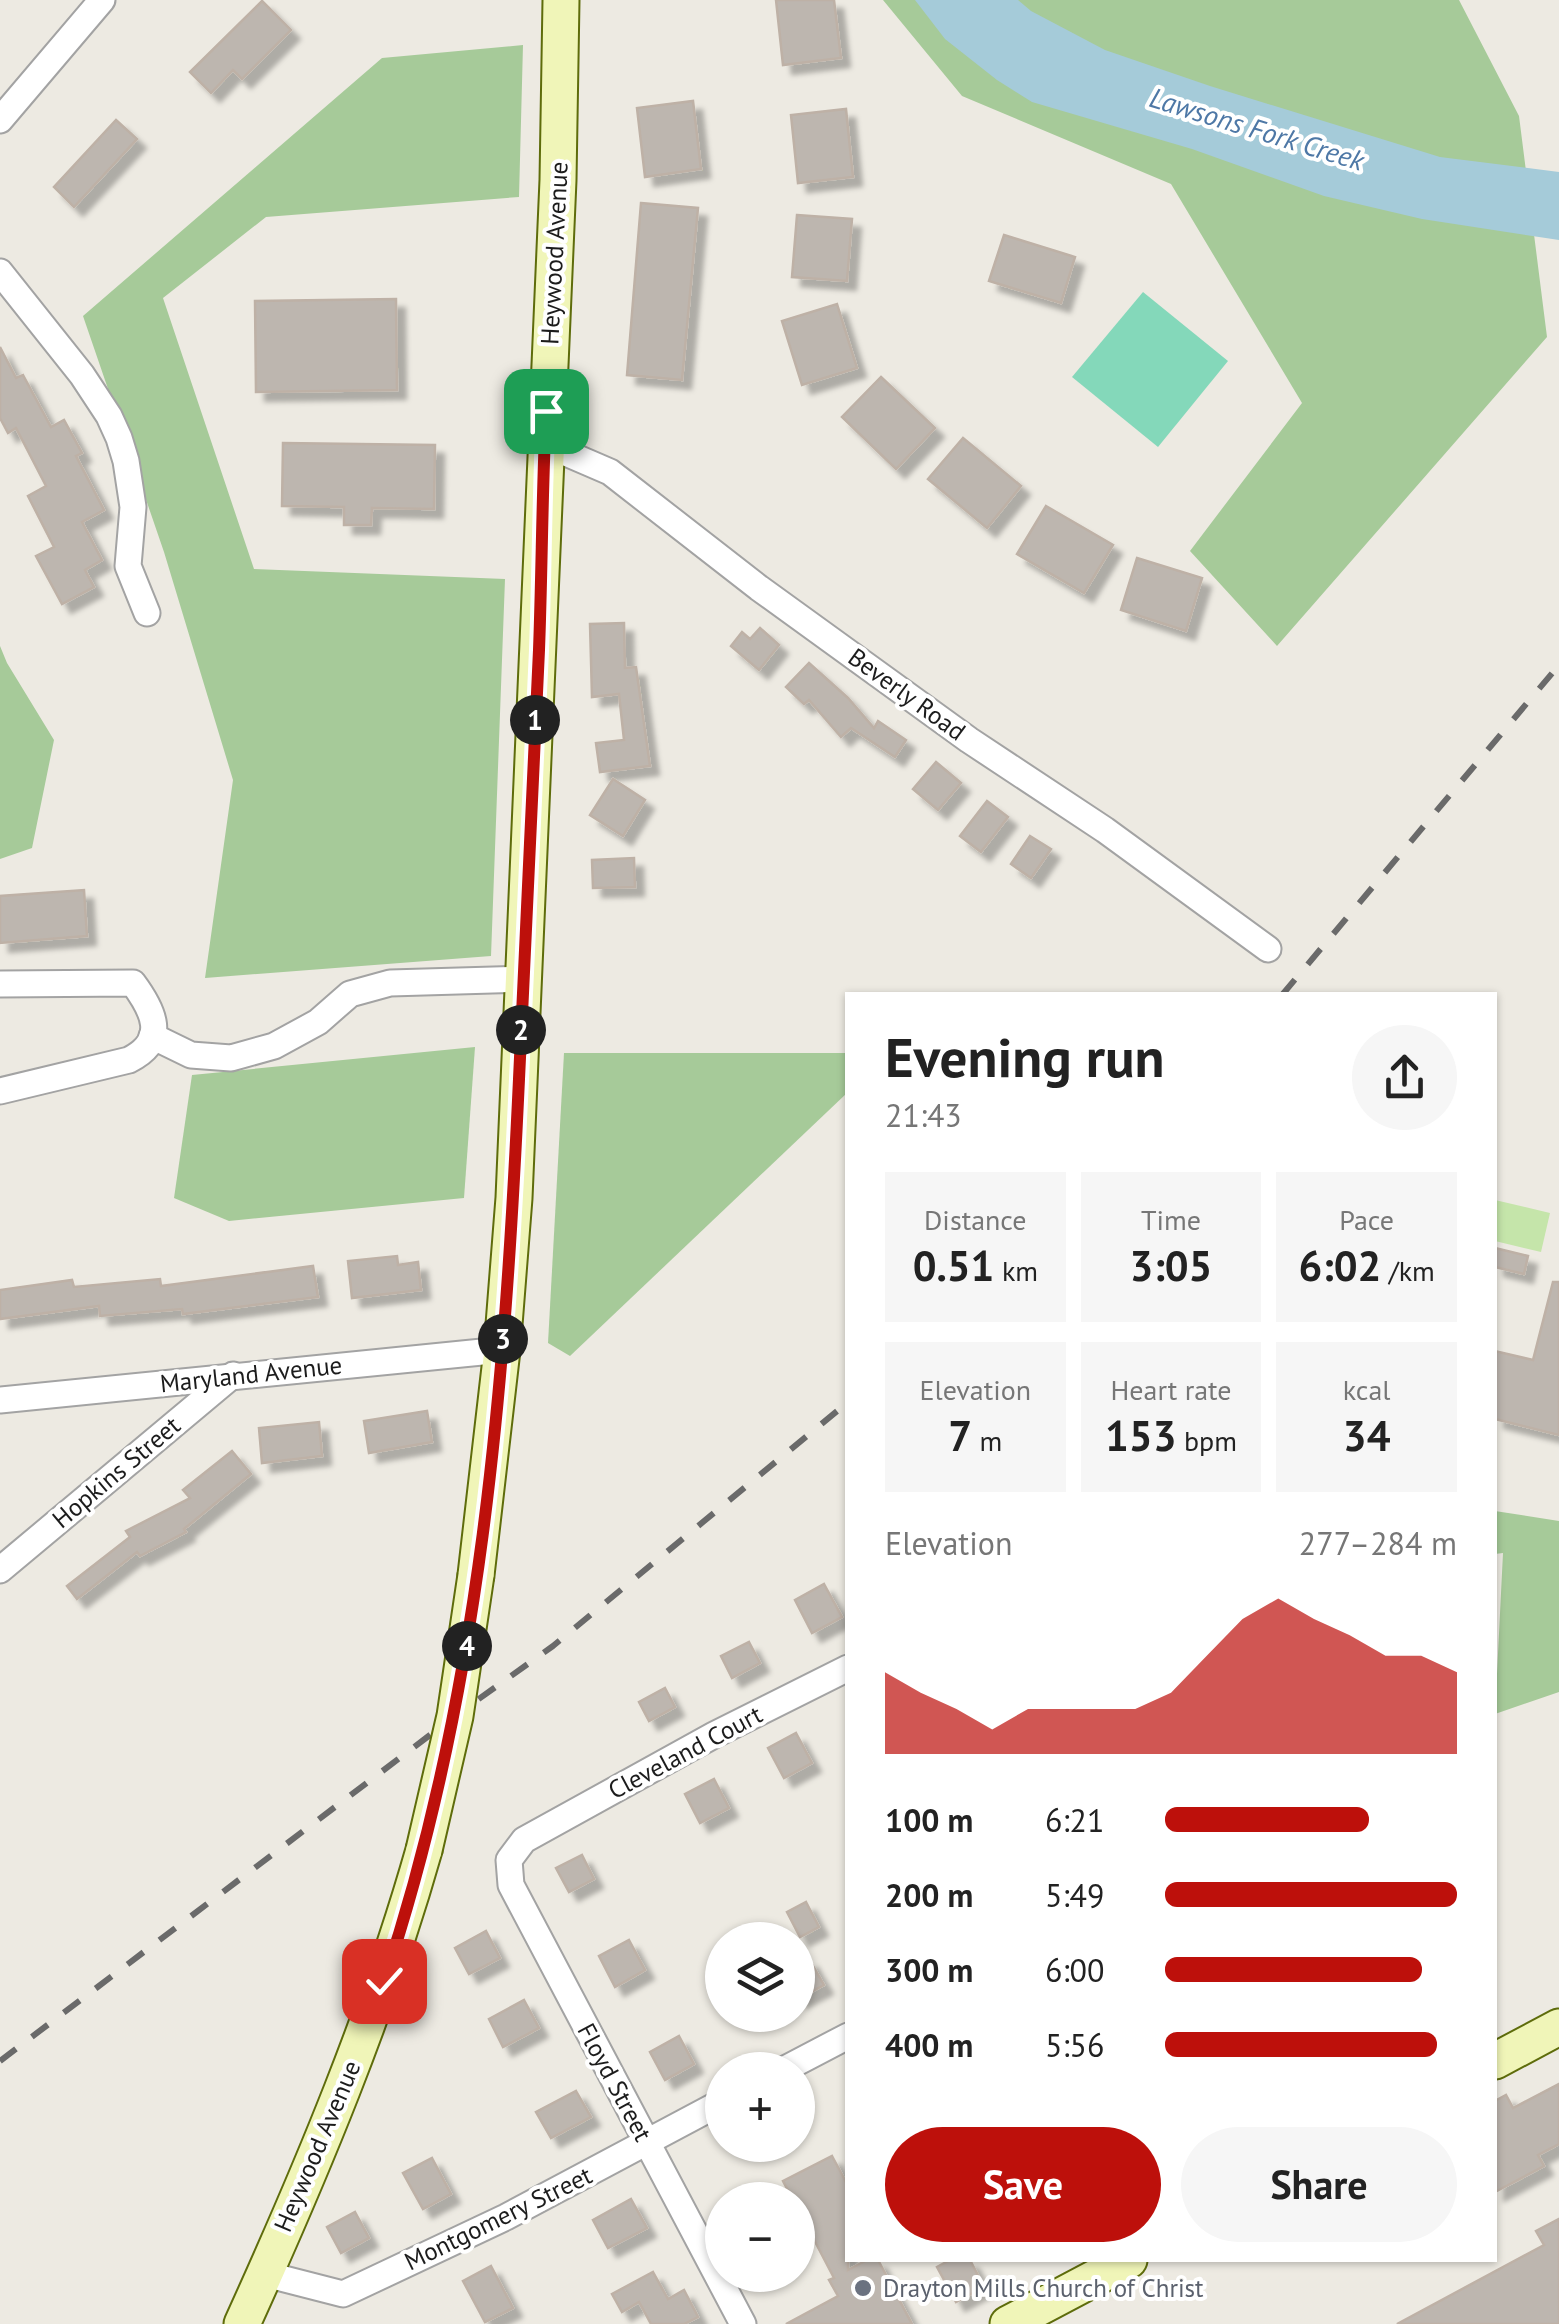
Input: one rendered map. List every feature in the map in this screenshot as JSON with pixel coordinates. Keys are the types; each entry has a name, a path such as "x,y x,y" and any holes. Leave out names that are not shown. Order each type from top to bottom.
{"street":[{"path":"0,120 102,0"},
{"name":"Heywood Avenue","path":"242,2324 377,1999 424,1850 455,1716 476,1575 502,1350 514,1198 558,180 561,0"},
{"path":"0,272 82,375 119,438 133,507 128,566 148,612"},
{"name":"Beverly Road","path":"545,444 610,472 760,588 969,740 1105,830 1268,949"},
{"path":"152,1036 191,1055 231,1058 274,1046 318,1022 350,994 390,982 524,980"},
{"path":"0,984 132,983 152,1011 152,1036 146,1048 128,1060 0,1091"},
{"name":"Maryland Avenue","path":"0,1400 502,1350"},
{"name":"Hopkins Street","path":"0,1570 233,1375"},
{"name":"Cleveland Court","path":"524,1840 714,1735 845,1670"},
{"name":"Floyd Street","path":"524,1840 509,1860 511,1885 744,2324"},
{"path":"1497,2059 1559,2027"},
{"path":"815,2053 845,2038"},
{"name":"Montgomery Street","path":"265,2274 343,2294 506,2217 705,2111"},
{"path":"1008,2324 1124,2262"}],"green space":[{"path":"883,0 1459,0 1519,116 1547,337 1277,646 1190,551 1302,403 1171,184 962,96"},
{"path":"523,45 519,197 266,217 163,298 254,569 505,579 491,956 205,978 233,780 164,552 83,316 382,58"},
{"path":"1143,292 1228,361 1158,447 1072,377"},
{"path":"0,646 54,740 32,848 0,859"},
{"path":"475,1047 464,1198 229,1221 174,1198 192,1075"},
{"path":"564,1053 845,1053 845,1095 570,1356 548,1343"},
{"path":"1497,1200 1550,1213 1541,1252 1497,1241"},
{"path":"1497,1511 1559,1521 1559,1692 1497,1713 1497,1674 1503,1553 1497,1554"}],"water":[{"name":"Lawsons Fork Creek","path":"915,0 1018,0 1031,11 1105,50 1210,86 1440,157 1559,172 1559,240 1422,219 1324,196 1192,149 1032,102 945,39"}],"building":[{"path":"776,0 834,0 841,58 783,65"},
{"path":"262,1 291,30 242,79 233,70 211,93 190,72"},
{"path":"693,101 701,169 645,177 637,108"},
{"path":"846,109 853,177 798,183 791,115"},
{"path":"116,120 137,139 74,207 54,187"},
{"path":"641,203 698,208 682,380 627,375"},
{"path":"797,215 852,219 847,281 792,277"},
{"path":"1004,235 1075,257 1061,303 989,281"},
{"path":"396,299 397,390 256,392 255,301"},
{"path":"837,304 857,368 802,385 782,321"},
{"path":"0,347 16,378 23,375 51,427 64,420 82,453 76,456 104,510 82,522 102,560 85,570 94,587 62,604 36,556 54,547 28,496 46,486 16,428 8,433 0,418"},
{"path":"881,377 935,428 896,469 842,417"},
{"path":"963,438 1021,486 987,528 928,479"},
{"path":"283,443 435,445 434,509 372,508 371,525 344,525 344,507 282,506"},
{"path":"1046,506 1113,545 1084,593 1017,554"},
{"path":"1137,558 1202,578 1186,631 1121,610"},
{"path":"624,623 625,668 636,667 650,766 600,772 596,743 624,740 619,694 592,697 590,624"},
{"path":"760,628 779,645 759,670 731,646 742,632 750,639"},
{"path":"809,663 874,728 878,721 906,740 895,757 851,728 841,737 809,700 804,704 786,687"},
{"path":"936,762 961,783 938,810 913,789"},
{"path":"613,779 645,800 623,836 590,815"},
{"path":"987,801 1008,817 981,852 960,836"},
{"path":"1030,836 1051,849 1031,878 1011,864"},
{"path":"634,858 635,887 593,888 592,860"},
{"path":"84,890 87,936 0,943 0,896"},
{"path":"1497,1248 1528,1256 1524,1274 1497,1267"},
{"path":"397,1256 398,1265 418,1262 421,1290 352,1298 348,1261"},
{"path":"313,1266 318,1297 183,1314 182,1309 100,1316 99,1306 0,1319 0,1290 72,1280 74,1287 160,1279 161,1286"},
{"path":"1553,1282 1559,1282 1559,1435 1497,1420 1497,1351 1533,1360"},
{"path":"427,1411 432,1442 369,1453 364,1421"},
{"path":"319,1422 322,1456 262,1463 259,1428"},
{"path":"232,1451 251,1474 184,1529 186,1532 140,1556 137,1552 77,1599 67,1586 130,1537 126,1531 190,1498 183,1490"},
{"path":"824,1584 842,1617 812,1633 795,1600"},
{"path":"749,1642 760,1663 732,1678 721,1656"},
{"path":"665,1688 675,1707 649,1721 639,1702"},
{"path":"796,1733 812,1763 784,1778 768,1748"},
{"path":"714,1779 729,1808 700,1823 685,1794"},
{"path":"582,1855 594,1879 569,1892 556,1868"},
{"path":"806,1902 819,1927 815,1929 815,1922 792,1922 787,1912"},
{"path":"486,1931 500,1958 469,1974 455,1948"},
{"path":"629,1940 645,1970 615,1987 599,1956"},
{"path":"815,1969 824,1985 815,1990"},
{"path":"524,2000 539,2028 503,2047 489,2019"},
{"path":"679,2036 694,2064 665,2080 650,2052"},
{"path":"1559,2084 1559,2144 1538,2155 1544,2166 1497,2191 1497,2100 1506,2095 1513,2108"},
{"path":"576,2091 591,2117 551,2138 536,2112"},
{"path":"832,2156 845,2180 848,2270 863,2262 879,2262 912,2324 786,2324 838,2296 829,2280 834,2278 815,2242 815,2182 784,2182"},
{"path":"432,2158 451,2194 423,2209 403,2173"},
{"path":"631,2199 647,2228 608,2248 593,2220"},
{"path":"355,2212 369,2238 341,2253 327,2227"},
{"path":"1559,2219 1559,2324 1397,2324 1544,2245 1536,2231"},
{"path":"946,2262 971,2262 984,2287 956,2302 937,2267"},
{"path":"491,2266 513,2308 485,2322 463,2281"},
{"path":"653,2272 668,2299 684,2290 698,2317 684,2324 651,2324 639,2302 622,2312 612,2294"}],"railway":[{"path":"1285,992 1559,665"},
{"path":"0,2061 553,1646 845,1404"}],"place":[{"name":"Drayton Mills Church of Christ","path":"863,2288"}],"route":[{"path":"384,1981 424,1850 455,1716 502,1350 514,1198 546,411"}]}
